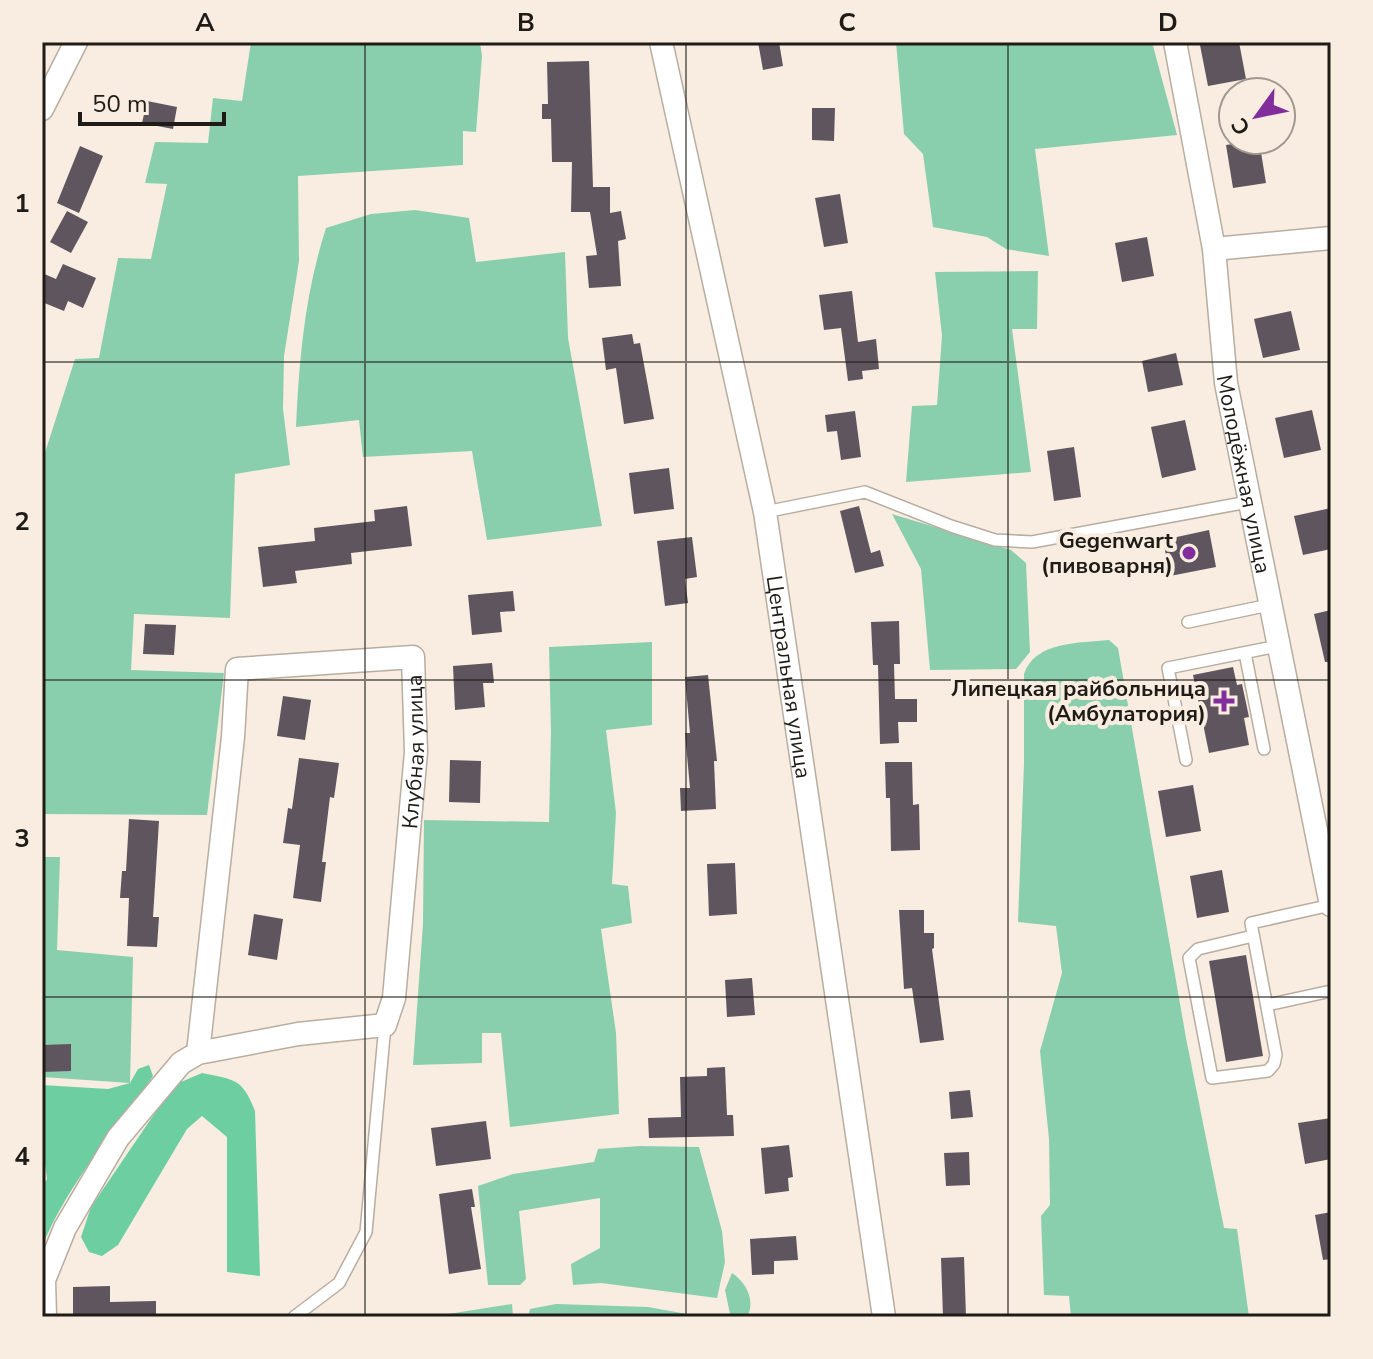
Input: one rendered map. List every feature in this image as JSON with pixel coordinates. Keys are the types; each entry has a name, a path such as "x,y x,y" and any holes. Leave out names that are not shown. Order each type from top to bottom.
{"street":[{"path":"42,109 76,42"},
{"name":"Центральная улица","path":"661,42 765,512 884,1317"},
{"name":"Молодёжная улица","path":"1175,42 1214,249 1226,383 1331,905"},
{"path":"1214,249 1331,238"},
{"name":"Клубная улица","path":"198,1053 233,737 237,669 413,657 416,752 394,998 385,1025"},
{"path":"45,1317 44,1280 65,1228 118,1138 181,1063 198,1053 298,1034 385,1025"}],"lane":[{"path":"765,512 865,492 995,540 1032,542 1248,502"},
{"path":"1188,622 1269,605"},
{"path":"1186,760 1168,668 1278,646"},
{"path":"1245,653 1264,749"},
{"path":"1253,936 1198,949 1189,958 1212,1078 1268,1071 1274,1064 1276,1055 1251,923 1331,905"},
{"path":"1267,1005 1331,991"},
{"path":"294,1317 339,1283 366,1232 385,1025"}],"green space":[{"path":"251,42 480,42 482,56 476,132 463,131 463,165 298,176 299,261 284,356 283,409 290,465 235,474 230,618 134,614 131,670 224,673 207,815 42,814 42,462 75,359 99,358 118,258 151,259 167,184 145,183 155,142 208,143 213,98 242,101"},
{"path":"896,42 1152,42 1177,135 1035,149 1049,256 1006,249 987,237 933,227 923,154 904,134"},
{"path":"415,210 469,218 476,262 565,252 568,338 602,526 487,540 472,451 363,457 359,420 296,427 304,326 326,228 371,214"},
{"path":"1038,271 1037,329 1012,329 1031,472 906,482 912,406 937,405 942,336 935,272"},
{"path":"892,514 1011,550 1026,563 1030,652 1016,669 930,670 921,569"},
{"path":"1109,640 1118,648 1186,1038 1224,1228 1237,1229 1249,1317 1071,1317 1069,1296 1044,1295 1041,1216 1050,1205 1049,1139 1040,1051 1062,973 1056,926 1018,922 1024,674 1038,655 1048,650 1072,643"},
{"path":"652,642 652,725 606,730 616,813 612,884 628,886 632,923 601,929 616,1033 619,1114 510,1127 501,1033 482,1033 482,1063 413,1065 423,924 424,820 549,822 549,647"},
{"path":"42,857 60,857 57,950 133,957 130,1083 42,1077"},
{"path":"149,1065 153,1076 79,1179 42,1247 42,1187 47,1179 42,1143 42,1085 108,1089 130,1083 138,1069"},
{"path":"202,1073 236,1082 246,1092 255,1111 260,1276 227,1272 227,1137 202,1116 187,1129 118,1245 102,1256 89,1252 81,1237 91,1207 174,1085"},
{"path":"699,1147 722,1231 725,1262 717,1298 601,1283 573,1285 571,1264 600,1248 600,1198 519,1211 526,1279 520,1285 488,1285 478,1186 513,1174 594,1162 598,1149"},
{"path":"732,1273 742,1281 748,1292 750,1311 747,1317 708,1317 730,1314 725,1290"},
{"path":"512,1304 513,1317 448,1317 448,1314"},
{"path":"556,1304 648,1307 704,1317 528,1317 530,1309"}],"building":[{"path":"758,42 779,42 783,66 763,70"},
{"path":"1239,42 1245,76 1217,76 1217,84 1208,86 1200,45"},
{"path":"589,61 593,187 610,187 610,213 621,211 626,239 618,241 621,286 589,288 586,256 597,255 590,212 571,212 572,162 552,162 551,119 542,119 542,104 548,104 547,62"},
{"path":"147,101 177,107 173,129 142,123"},
{"path":"812,108 835,108 834,141 812,140"},
{"path":"80,146 103,156 79,213 57,203"},
{"path":"1228,156 1262,156 1266,183 1233,188"},
{"path":"840,194 848,243 824,247 815,198"},
{"path":"67,211 88,222 71,253 50,242"},
{"path":"1147,237 1154,276 1122,282 1115,243"},
{"path":"63,264 96,278 83,308 68,301 64,311 42,302 42,273 56,279"},
{"path":"852,291 858,342 876,339 879,369 862,371 863,379 848,381 841,328 824,330 819,295"},
{"path":"1291,311 1300,350 1263,358 1254,319"},
{"path":"632,334 634,344 640,343 654,419 624,424 616,368 606,370 602,338"},
{"path":"1176,353 1183,385 1148,392 1142,361"},
{"path":"1312,410 1321,450 1284,458 1275,418"},
{"path":"855,411 861,457 841,460 837,431 827,432 825,415"},
{"path":"1185,420 1196,470 1162,478 1151,427"},
{"path":"1074,447 1081,497 1054,501 1047,451"},
{"path":"669,468 674,509 634,514 629,473"},
{"path":"407,506 412,546 351,553 352,564 295,571 297,583 263,587 258,547 315,541 314,528 375,521 374,510"},
{"path":"859,506 871,553 880,550 884,566 855,573 840,511"},
{"path":"1331,508 1331,549 1303,555 1294,516"},
{"name":"Gegenwart (пивоварня)","path":"1209,530 1216,567 1170,576 1163,540"},
{"path":"692,537 697,577 685,579 688,603 665,606 657,541"},
{"path":"513,591 515,611 500,612 502,632 472,635 468,595"},
{"path":"1331,610 1331,662 1325,662 1314,614"},
{"path":"899,621 900,664 894,664 895,699 917,699 917,722 898,722 899,743 880,744 878,665 873,665 871,622"},
{"path":"145,624 176,625 174,655 143,654"},
{"path":"492,663 494,683 483,683 485,707 455,710 453,666"},
{"name":"Липецкая райбольница (Амбулатория)","path":"1233,667 1237,685 1242,684 1249,717 1244,718 1249,745 1209,753 1193,675"},
{"path":"708,675 717,761 714,761 716,809 681,811 680,788 690,788 685,733 690,733 685,677"},
{"path":"283,696 311,700 305,740 277,736"},
{"path":"299,758 339,763 334,798 330,797 322,862 326,862 321,902 293,898 300,845 283,843 288,808 292,809"},
{"path":"450,760 481,761 480,803 449,802"},
{"path":"885,762 912,762 913,805 919,804 920,850 891,851 890,798 886,798"},
{"path":"1193,785 1201,831 1166,837 1158,791"},
{"path":"129,819 159,821 153,917 159,917 157,947 127,946 129,898 120,898 122,871 126,871"},
{"path":"735,863 737,914 709,916 707,864"},
{"path":"1222,870 1229,912 1197,918 1190,876"},
{"path":"899,910 924,910 924,933 934,933 932,949 944,1040 920,1043 912,988 904,989"},
{"path":"254,914 283,919 277,960 248,955"},
{"path":"1246,955 1263,1056 1226,1062 1209,961"},
{"path":"752,978 755,1015 727,1017 725,980"},
{"path":"71,1044 71,1071 42,1072 42,1045"},
{"path":"725,1067 727,1115 733,1115 734,1136 649,1138 648,1118 681,1117 680,1077 707,1076 707,1068"},
{"path":"970,1090 973,1117 951,1119 949,1092"},
{"path":"1331,1118 1331,1159 1305,1164 1298,1123"},
{"path":"486,1121 491,1159 436,1166 431,1128"},
{"path":"789,1145 793,1177 788,1178 789,1191 765,1194 761,1148"},
{"path":"969,1152 970,1185 946,1186 944,1153"},
{"path":"472,1189 475,1207 471,1207 481,1269 449,1274 439,1194"},
{"path":"1331,1212 1331,1259 1323,1260 1315,1215"},
{"path":"796,1236 798,1260 774,1261 774,1274 752,1275 750,1239"},
{"path":"964,1257 966,1317 943,1317 941,1258"},
{"path":"110,1286 110,1302 156,1301 156,1317 73,1317 73,1287"}],"place":[{"name":"Gegenwart (пивоварня)","path":"1189,553"},
{"name":"Липецкая райбольница (Амбулатория)","path":"1224,701"}]}
